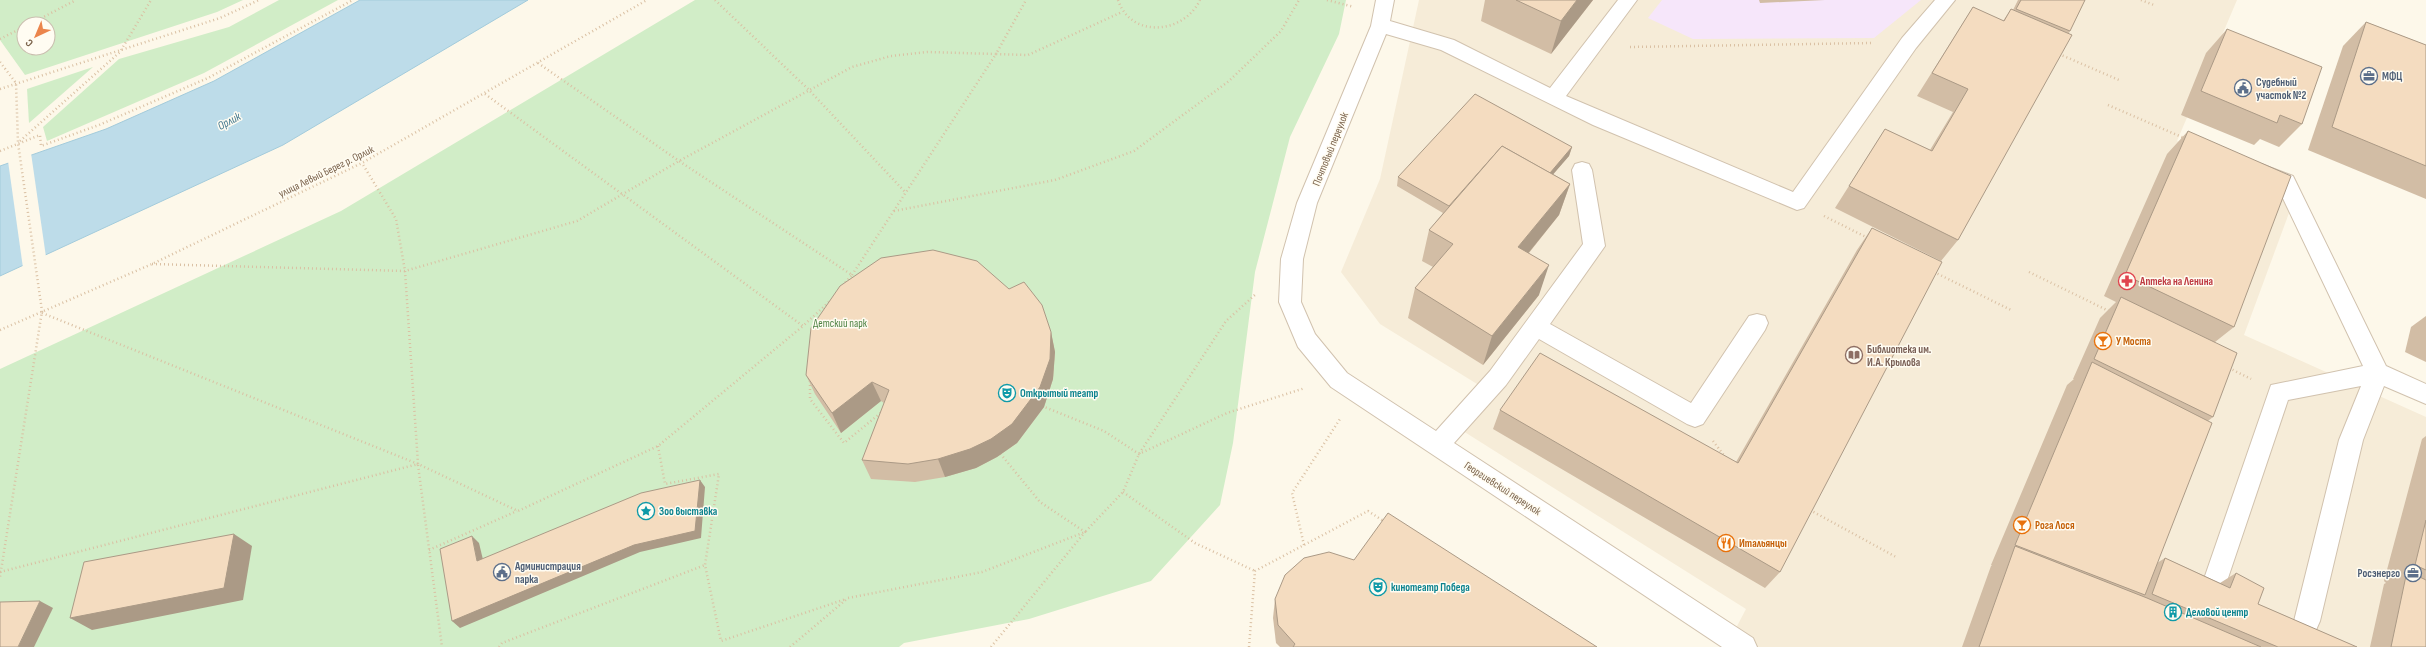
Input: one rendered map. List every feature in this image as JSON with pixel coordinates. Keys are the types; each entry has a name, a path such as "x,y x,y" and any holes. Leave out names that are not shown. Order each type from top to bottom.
{"street":[{"name":"Почтовый переулок","path":"1290,302 1292,259 1307,203 1380,26 1385,0"},
{"path":"1554,98 1628,0"},
{"path":"1380,26 1408,30 1435,40 1600,120 1797,202 1909,43 1946,0"},
{"path":"2242,164 2286,182 2378,373 2351,440 2307,621"},
{"path":"1438,445 1498,378 1594,246 1582,170"},
{"name":"Георгиевский переулок","path":"1290,302 1306,340 1340,380 1744,647"},
{"path":"1536,327 1695,417 1757,323"},
{"path":"2217,576 2279,392 2378,373 2426,394"}],"path":[{"path":"45,16 76,0"},
{"path":"18,144 120,52 151,0"},
{"path":"0,89 120,52 220,18 259,0"},
{"path":"0,151 40,134 41,146 106,122 208,78 353,0"},
{"name":"улица Левый Берег р. Орлик","path":"0,330 152,264 362,163 647,0"},
{"path":"715,0 809,90 906,193"},
{"path":"841,287 852,276 996,54 1026,0"},
{"path":"1118,0 1122,12 1141,25 1167,27 1190,18 1197,10 1200,0"},
{"path":"894,211 1055,180 1134,151 1229,81 1281,32 1299,0"},
{"path":"1327,0 1355,7"},
{"path":"2141,0 2154,5"},
{"path":"152,264 405,271 577,222 679,161 852,67 891,56 927,52 1028,54 1122,12"},
{"path":"0,39 16,31"},
{"path":"1592,48 1909,43"},
{"path":"2053,52 2119,80"},
{"path":"0,62 16,83 18,144 42,313 0,577"},
{"path":"538,63 679,161 852,276"},
{"path":"485,94 802,326"},
{"path":"2108,105 2185,138"},
{"path":"362,163 396,219 405,271 418,464 442,647"},
{"path":"1797,202 1873,240"},
{"path":"1928,268 2011,310"},
{"path":"2029,272 2114,313"},
{"path":"991,647 1085,532 1123,492 1139,454 1226,321 1257,293"},
{"path":"429,550 518,511 658,446 802,326 831,299 837,303"},
{"path":"42,313 418,464 518,511"},
{"path":"2222,365 2279,392"},
{"path":"811,375 810,400 844,443 886,408"},
{"path":"1139,454 1227,413 1307,387"},
{"path":"1037,404 1104,431 1139,454"},
{"path":"1304,545 1292,493 1344,414"},
{"path":"658,446 665,484 719,474 710,543 705,564 721,640 848,598 982,572 1085,532"},
{"path":"995,446 1040,502 1085,532"},
{"path":"1,571 418,464"},
{"path":"1123,492 1195,543 1255,571"},
{"path":"1807,509 1896,557"},
{"path":"1255,571 1368,511 1388,524"},
{"path":"498,647 502,643 705,564"},
{"path":"1249,647 1255,571"},
{"path":"790,647 848,598"}],"shaded area":[{"path":"1419,0 2237,0 2177,141 2296,194 2244,335 2426,417 2426,647 1726,647 1746,609 1463,431 1490,392 1380,324 1341,272 1380,179"},
{"path":"1662,0 1921,0 1874,38 1693,39 1648,18"}],"green space":[{"path":"0,0 243,0 217,12 25,75 0,40"},
{"path":"279,0 338,0 204,73 47,141 43,127 119,59 229,27"},
{"name":"Детский парк","path":"695,0 1346,0 1339,34 1290,137 1255,272 1233,443 1220,505 1151,581 1029,619 904,643 899,647 0,647 0,369 341,211"},
{"path":"93,67 29,123 27,89"}],"water":[{"name":"Орлик","path":"360,0 528,0 283,145 0,276 0,166 106,129 214,81"}],"pier":[{"path":"31,153 46,257 23,268 8,161"}],"building":[{"path":"1516,0 1577,0 1561,21"},
{"path":"2021,0 2085,0 2070,31 2016,9"},
{"path":"1973,7 2004,21 2011,9 2072,35 1958,240 1849,186 1885,129 1932,151 1968,89 1932,73"},
{"path":"2366,22 2426,45 2426,166 2332,127"},
{"path":"2227,29 2322,67 2302,124 2280,115 2277,123 2201,91"},
{"path":"1475,94 1572,147 1550,173 1502,146 1449,206 1398,177"},
{"path":"2188,131 2291,176 2234,327 2125,275"},
{"path":"1502,146 1570,184 1518,247 1549,265 1492,336 1415,288 1453,244 1429,230"},
{"path":"1872,228 1942,262 1780,572 1500,410 1540,353 1738,463"},
{"path":"933,250 977,261 1009,289 1024,282 1042,305 1051,332 1050,359 1040,387 1012,424 991,439 970,449 938,459 908,464 862,460 889,390 872,382 832,413 806,375 811,328 840,286 881,258"},
{"path":"2121,297 2237,353 2213,417 2094,359"},
{"path":"2092,362 2212,423 2145,595 2015,545"},
{"path":"700,480 695,531 634,545 452,621 440,549 472,536 477,561 641,493"},
{"name":"кинотеатр Победа","path":"1388,513 1597,647 1293,647 1295,644 1278,625 1275,599 1285,575 1304,558 1329,552 1354,560"},
{"path":"2426,520 2426,570 2415,565"},
{"path":"234,534 224,588 70,618 84,562"},
{"path":"2015,546 2147,598 2261,647 1979,647"},
{"path":"2165,558 2230,588 2236,573 2264,588 2258,604 2357,647 2278,647 2152,594"},
{"path":"2407,571 2426,580 2426,647 2391,647"},
{"path":"40,601 18,647 0,647 0,602"}],"place":[{"name":"МФЦ","path":"2369,76"},
{"name":"Судебный участок №2","path":"2243,88"},
{"name":"Аптека на Ленина","path":"2127,281"},
{"name":"У Моста","path":"2103,341"},
{"name":"Библиотека им. И.А. Крылова","path":"1854,355"},
{"name":"Открытый театр","path":"1007,393"},
{"name":"Зоо выставка","path":"646,511"},
{"name":"Рога Лося","path":"2022,525"},
{"name":"Итальянцы","path":"1726,543"},
{"name":"Администрация парка","path":"502,572"},
{"name":"Росэнерго","path":"2413,573"},
{"name":"кинотеатр Победа","path":"1378,587"},
{"name":"Деловой центр","path":"2173,612"}]}
